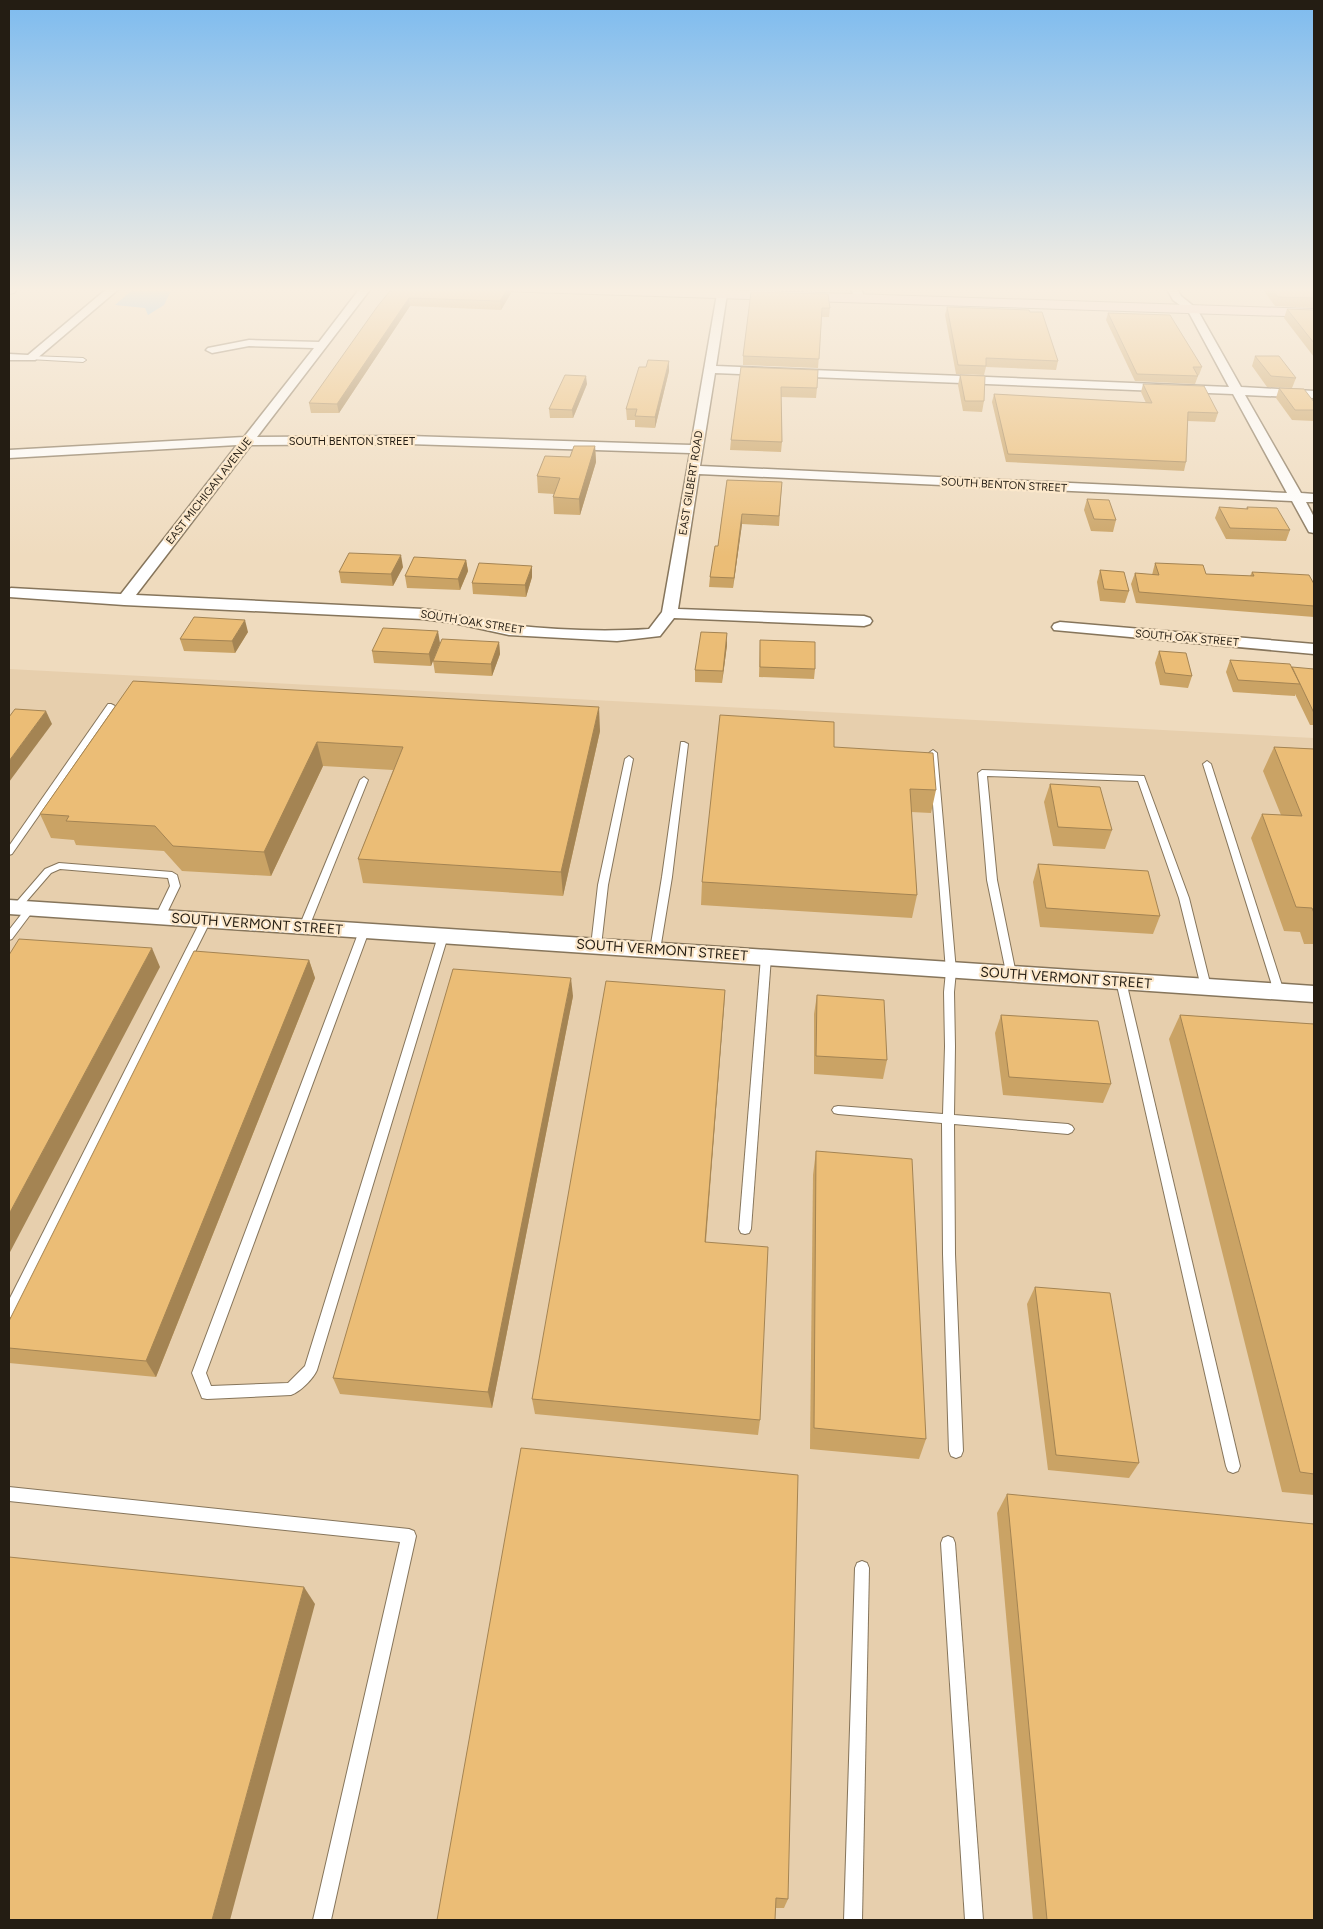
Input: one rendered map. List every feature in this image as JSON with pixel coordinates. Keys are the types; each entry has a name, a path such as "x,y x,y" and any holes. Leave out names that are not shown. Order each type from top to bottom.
{"street":[{"name":"EAST MICHIGAN AVENUE","path":"124,600 298,377"},
{"name":"EAST GILBERT ROAD","path":"670,613 709,377"},
{"path":"895,377 1314,394"},
{"path":"1231,377 1314,529"},
{"name":"SOUTH BENTON STREET","path":"9,454 248,442 409,440 696,449"},
{"name":"SOUTH BENTON STREET","path":"693,470 1134,492 1314,498"},
{"name":"SOUTH OAK STREET","path":"11,593 423,614 454,618 509,630 617,636 654,633 670,613"},
{"path":"670,613 864,621"},
{"name":"SOUTH OAK STREET","path":"1060,627 1314,649"},
{"name":"SOUTH VERMONT STREET","path":"18,908 1314,994"}],"lane":[{"path":"9,852 112,706"},
{"path":"655,950 667,877 684,744"},
{"path":"933,753 951,970 948,995 951,1023 947,1118 956,1451"},
{"path":"596,946 603,885 629,759"},
{"path":"1207,764 1279,992"},
{"path":"1011,974 992,880 982,773 1141,778 1184,898 1206,987"},
{"path":"304,927 364,780"},
{"path":"9,937 18,908 48,871 59,866 172,875 175,886 160,917"},
{"path":"9,1312 206,920"},
{"path":"364,931 199,1373 207,1393 291,1389 310,1370 443,936"},
{"path":"745,1229 766,957"},
{"path":"1121,981 1233,1466"},
{"path":"838,1110 1068,1129"},
{"path":"9,1494 409,1536 322,1920"},
{"path":"948,1543 974,1920"},
{"path":"853,1920 862,1568"}],"shaded area":[{"path":"9,669 1314,738 1314,1920 9,1920"}],"building":[{"path":"327,377 355,377 337,404 309,403"},
{"path":"564,377 586,377 572,410 549,409"},
{"path":"636,377 665,377 655,417 635,416 637,409 626,409"},
{"path":"740,377 818,377 817,388 781,387 782,442 731,440"},
{"path":"960,377 985,377 984,401 965,401"},
{"path":"1143,384 1204,386 1218,413 1188,412 1186,462 1008,454 994,394 1152,403"},
{"path":"1279,388 1304,389 1314,402 1314,410 1295,410"},
{"path":"574,446 595,446 579,499 553,497 560,478 537,476 545,456 570,457"},
{"path":"727,480 782,482 779,516 742,514 734,578 710,577 715,546 718,546"},
{"path":"1087,499 1109,500 1116,520 1094,519"},
{"path":"1219,507 1277,508 1290,530 1230,528"},
{"path":"349,553 401,555 391,574 339,572"},
{"path":"414,557 466,560 458,579 405,576"},
{"path":"479,563 532,566 525,585 472,583"},
{"path":"1155,563 1203,565 1206,574 1254,576 1252,572 1309,575 1314,584 1314,606 1139,592 1135,573 1159,575"},
{"path":"1100,570 1124,572 1129,591 1104,589"},
{"path":"194,617 245,620 232,641 180,639"},
{"path":"383,628 438,631 429,654 372,651"},
{"path":"701,632 727,633 723,671 695,670"},
{"path":"442,639 499,642 491,664 433,661"},
{"path":"760,640 815,642 815,669 760,667"},
{"path":"1159,651 1186,653 1192,676 1165,673"},
{"path":"1230,660 1290,664 1300,684 1238,680"},
{"path":"1292,667 1314,669 1314,713"},
{"path":"133,681 599,707 561,872 358,859 403,747 317,742 264,852 173,846 155,826 66,821 69,816 40,814"},
{"path":"15,709 46,711 9,761 9,717"},
{"path":"720,715 834,722 834,747 933,753 936,790 910,789 917,895 702,882"},
{"path":"1274,747 1314,749 1314,913 1312,908 1296,907 1262,814 1302,816"},
{"path":"1050,784 1100,787 1112,830 1058,827"},
{"path":"1038,864 1148,871 1160,916 1046,908"},
{"path":"19,939 152,948 9,1214 9,955"},
{"path":"194,951 309,960 146,1361 9,1348 9,1321"},
{"path":"453,969 571,978 488,1392 333,1378"},
{"path":"606,981 725,990 705,1242 768,1247 760,1420 532,1399"},
{"path":"817,995 884,1000 887,1060 816,1056"},
{"path":"1001,1015 1098,1021 1111,1084 1009,1077"},
{"path":"1180,1015 1314,1024 1314,1474 1300,1472"},
{"path":"816,1151 912,1159 926,1439 814,1428"},
{"path":"1035,1287 1110,1293 1139,1463 1056,1455"},
{"path":"521,1448 798,1475 788,1899 776,1898 775,1920 437,1920"},
{"path":"1007,1494 1314,1524 1314,1920 1047,1920"},
{"path":"9,1557 304,1587 212,1920 9,1920"}]}
